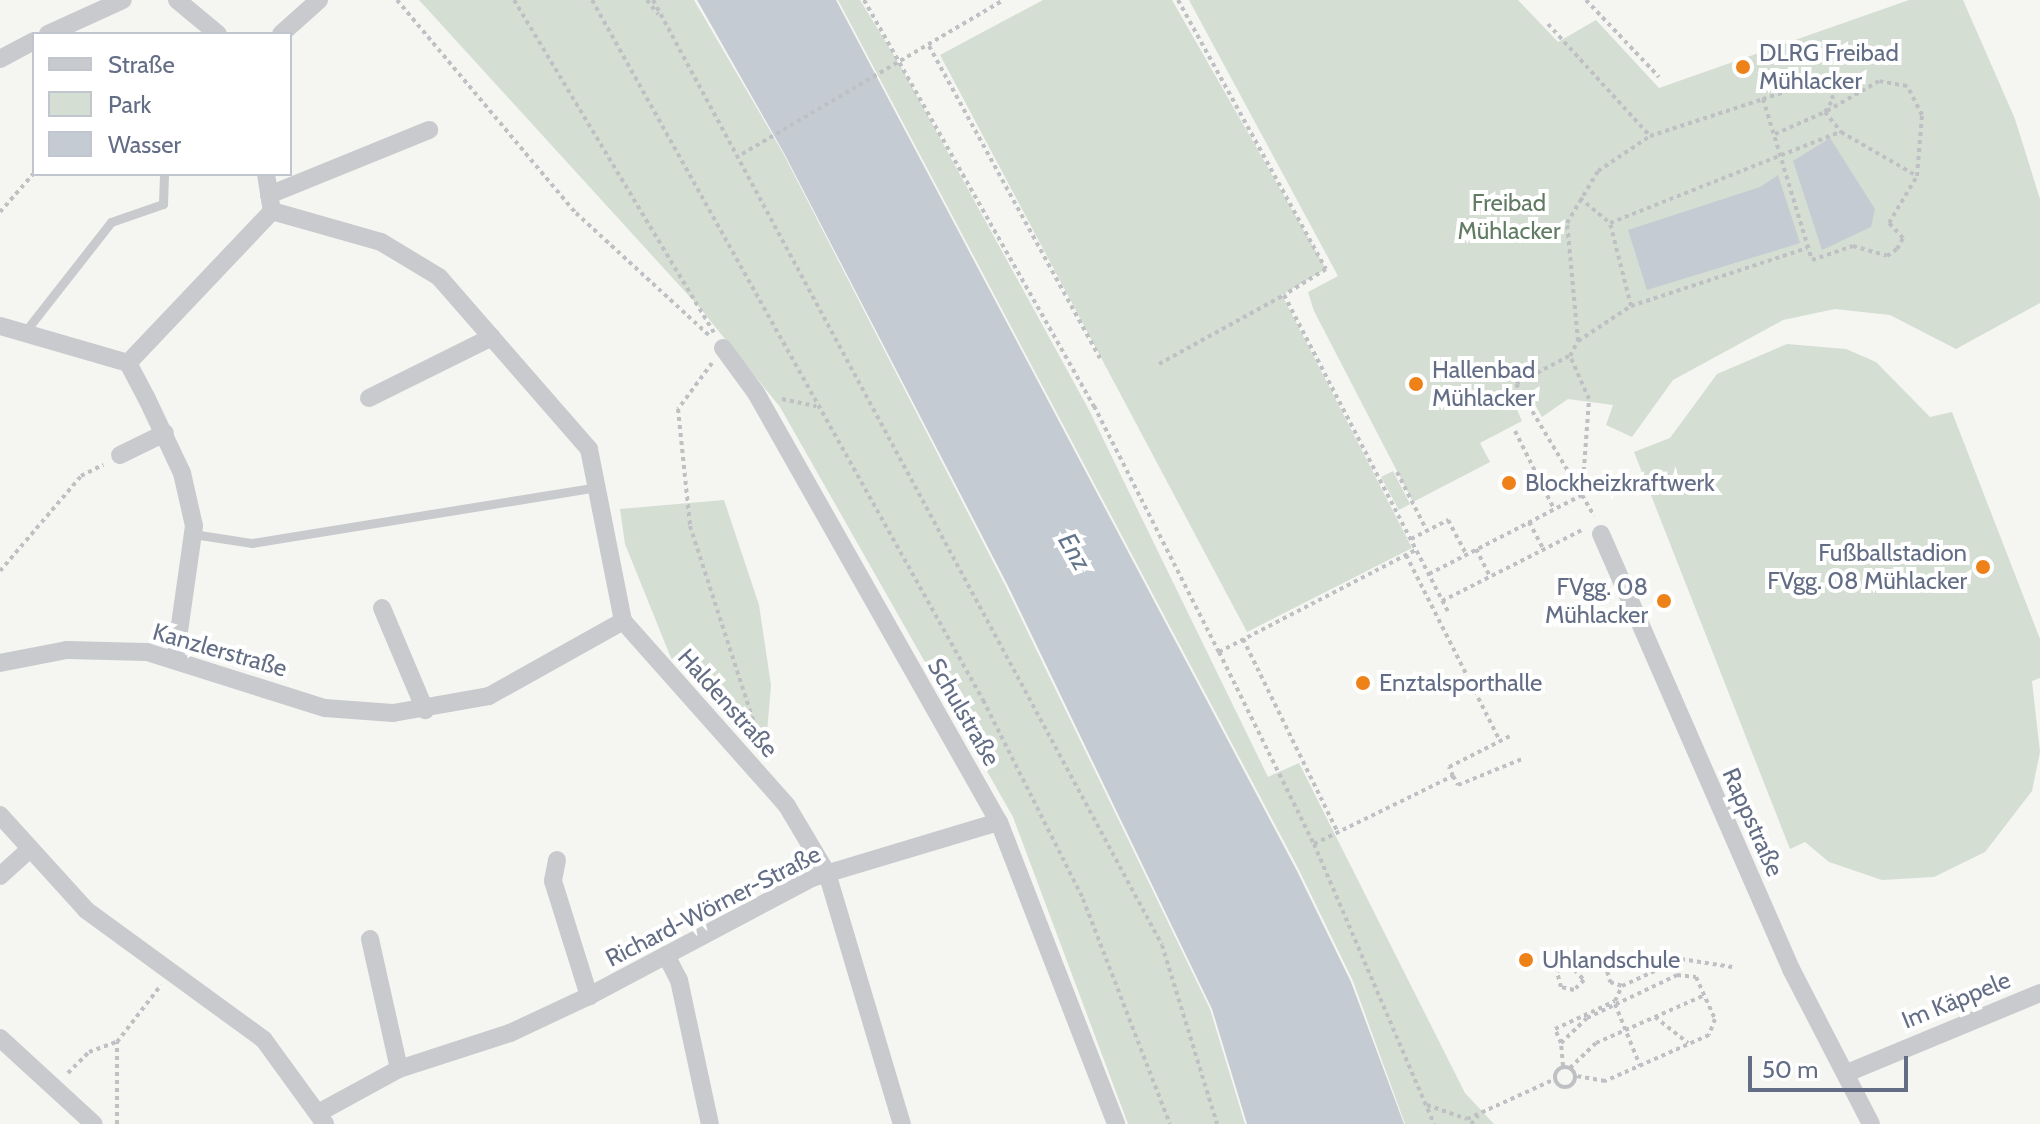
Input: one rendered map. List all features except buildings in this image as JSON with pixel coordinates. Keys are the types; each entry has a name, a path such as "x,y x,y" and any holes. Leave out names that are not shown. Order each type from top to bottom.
{"street":[{"path":"52,32 123,0"},
{"path":"177,0 216,32"},
{"path":"283,32 319,0"},
{"path":"0,59 32,42"},
{"path":"128,363 270,203 429,130"},
{"path":"266,176 270,203"},
{"path":"270,203 381,242 439,277 589,449 599,487 623,621"},
{"path":"0,326 128,363 165,433 182,473 193,534 175,659"},
{"path":"369,398 492,337"},
{"name":"Schulstraße","path":"723,348 756,393 999,822 1116,1124"},
{"path":"120,455 165,433"},
{"name":"Rappstraße","path":"1599,528 1791,969 1871,1124"},
{"path":"382,608 425,710"},
{"name":"Haldenstraße","path":"623,621 755,769 827,873 902,1124"},
{"name":"Kanzlerstraße","path":"0,663 67,650 175,659 325,708 425,710 489,696 623,621"},
{"path":"0,815 27,852 86,910 264,1040 323,1118"},
{"name":"Richard-Wörner-Straße","path":"323,1118 399,1069 510,1033 589,996 827,873 999,822"},
{"path":"0,876 27,852"},
{"name":"Richard-Wörner-Straße","path":"557,860 553,881 589,996"},
{"path":"370,939 399,1069"},
{"path":"666,955 679,980 710,1124"},
{"name":"Im Käppele","path":"1847,1073 2040,993"},
{"path":"0,1038 94,1124"}],"lane":[{"path":"24,333 111,222 163,204 164,176"},
{"path":"193,534 252,543 599,487"}],"path":[{"path":"397,0 576,213 723,348"},
{"path":"514,0 723,348"},
{"path":"592,0 816,406 983,700 1076,885 1170,1124"},
{"path":"650,0 742,154 1162,945 1217,1124"},
{"path":"864,0 1094,406 1219,652 1314,844 1434,1124"},
{"path":"742,154 898,59 929,46 1003,0"},
{"path":"1159,364 1326,269 1178,0"},
{"path":"1586,0 1659,77"},
{"path":"1548,24 1650,136"},
{"path":"929,46 1100,358"},
{"path":"1763,99 1812,260 1853,246 1887,256 1897,249 1903,238 1889,223 1917,176 1922,115 1907,86 1879,81 1825,112 1775,134"},
{"path":"1578,341 1566,259 1567,223 1598,171 1650,136 1812,83 1829,85 1833,99 1825,112"},
{"path":"1825,112 1841,132 1917,176"},
{"path":"1610,223 1841,132"},
{"path":"0,212 32,175"},
{"path":"1580,198 1610,223 1631,306"},
{"path":"1442,601 1544,550 1599,528 1516,384 1570,356 1578,341 1631,306 1807,248"},
{"path":"1284,295 1448,611"},
{"path":"723,348 678,409 690,526 765,756 755,769"},
{"path":"1570,356 1589,399 1582,495"},
{"path":"756,393 816,406"},
{"path":"1515,431 1554,509"},
{"path":"0,571 81,476 120,455"},
{"path":"1397,472 1427,531"},
{"path":"1429,574 1582,495"},
{"path":"1411,539 1448,520 1466,554"},
{"path":"1529,522 1544,550"},
{"path":"1476,549 1490,577"},
{"path":"1219,652 1416,550"},
{"path":"1406,555 1500,741"},
{"path":"1243,639 1338,833"},
{"path":"1510,736 1449,767 1453,776 1458,785 1522,759"},
{"path":"1314,844 1453,776"},
{"path":"1569,964 1605,964 1618,956"},
{"path":"1427,1105 1458,1119 1555,1079 1563,1066 1561,1043 1555,1029 1615,1001 1622,986 1681,959 1732,967"},
{"path":"1569,964 1584,980 1574,990 1558,980 1569,964"},
{"path":"1605,964 1610,982 1622,986"},
{"path":"47,1080 117,1042 170,974"},
{"path":"1561,1043 1615,1004 1677,975 1696,977 1715,1028 1688,1044 1605,1081 1576,1076 1570,1068 1563,1066"},
{"path":"1570,1068 1596,1043 1705,995"},
{"path":"1615,1004 1640,1066"},
{"path":"1655,1017 1688,1044"},
{"path":"117,1042 117,1124"},
{"path":"1555,1079 1568,1087 1576,1076"},
{"path":"1471,1124 1486,1109"}],"green space":[{"path":"419,0 694,0 783,153 1006,587 1210,1009 1245,1124 1128,1124 1013,817 780,407 700,308"},
{"path":"838,0 860,0 901,67 1089,410 1268,777 1299,763 1465,1093 1494,1124 1405,1124 1353,981 1299,870"},
{"path":"1043,0 1172,0 1326,269 1282,295 1412,548 1247,632 940,55"},
{"name":"Freibad Mühlacker","path":"1189,0 1518,0 1558,42 1596,20 1659,88 1909,0 1963,0 2015,119 2040,199 2040,303 1956,349 1890,315 1835,309 1783,320 1673,380 1632,437 1606,425 1613,405 1568,399 1542,417 1530,396 1515,405 1522,421 1480,443 1490,462 1413,502 1314,311 1308,292 1338,276"},
{"path":"1787,344 1846,349 1876,362 1930,417 1952,412 2040,639 2040,678 2032,681 2040,752 2032,791 1985,852 1934,877 1882,880 1829,862 1805,842 1790,849 1634,452 1670,438 1717,374"},
{"path":"1393,471 1410,504 1399,510 1381,477"},
{"path":"724,500 759,605 771,685 765,756 671,658 625,544 620,509"}],"water":[{"name":"Enz","path":"697,0 836,0 1297,871 1351,982 1404,1124 1247,1124 1212,1009 1008,586 784,153"},
{"path":"1830,138 1875,209 1871,227 1822,250 1793,161"},
{"path":"1778,175 1800,243 1647,290 1628,230 1760,187"}],"place":[{"name":"DLRG Freibad Mühlacker","path":"1743,67"},
{"name":"Hallenbad Mühlacker","path":"1416,384"},
{"name":"Blockheizkraftwerk","path":"1509,483"},
{"name":"Fußballstadion FVgg. 08 Mühlacker","path":"1983,567"},
{"name":"FVgg. 08 Mühlacker","path":"1664,601"},
{"name":"Enztalsporthalle","path":"1363,683"},
{"name":"Uhlandschule","path":"1526,960"}]}
